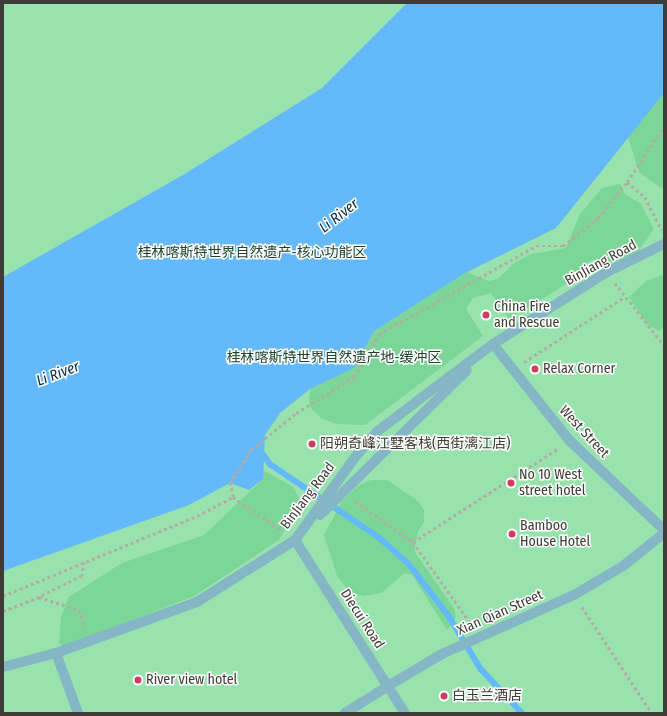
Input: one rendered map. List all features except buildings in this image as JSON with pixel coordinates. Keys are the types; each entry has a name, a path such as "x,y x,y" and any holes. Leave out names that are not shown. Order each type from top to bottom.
{"street":[{"name":"BinJiang Road","path":"3,667 56,653 89,642 198,602 295,540 315,516 331,490 378,432 493,344 607,272 664,244"},
{"name":"West Street","path":"493,344 570,441 664,532"},
{"path":"404,713 295,540 493,344"},
{"name":"Xian Qian Street","path":"345,713 442,654 574,595 623,566 664,532"},
{"name":"Diecui Road","path":"295,540 404,713"},
{"path":"56,653 78,713"}],"path":[{"path":"295,540 233,497 230,483 251,450 296,413 354,377 379,334 536,246 563,246 598,218 627,182 664,126"},
{"path":"627,182 645,197 658,217 664,236"},
{"path":"607,272 624,297 664,345"},
{"path":"513,370 624,297"},
{"path":"412,542 570,441"},
{"path":"331,490 412,542 480,637"},
{"path":"3,596 197,516 233,497"},
{"path":"3,611 39,597 82,576 84,562"},
{"path":"574,595 652,713"},
{"path":"39,597 79,610 89,642"}],"green space":[{"name":"桂林喀斯特世界自然遗产地-缓冲区","path":"3,3 664,3 664,713 3,713"},
{"path":"664,93 664,188 661,188 639,172 628,137"},
{"path":"620,184 625,194 641,204 654,229 639,250 618,264 592,260 586,264 584,273 509,319 491,293 473,298 466,309 483,336 365,425 336,424 321,418 309,406 310,389 354,368 374,331 467,272 489,281 498,279 514,263 531,254 566,248 580,214 602,188"},
{"path":"664,274 664,327 659,331 647,324 629,297 646,281"},
{"path":"263,470 293,487 301,501 279,540 194,596 65,646 59,643 61,616 69,597 122,563 204,535 263,479"},
{"path":"371,480 387,480 418,501 424,510 424,522 418,532 414,551 454,608 456,617 447,630 412,575 405,573 381,593 364,596 350,592 337,576 324,535 342,501 358,486"}],"water":[{"name":"Li River","path":"407,3 664,3 664,93 556,228 467,272 374,331 354,368 310,389 280,413 265,435 263,479 249,490 230,483 189,505 3,571 3,277 183,175 322,88"}],"waterway":[{"path":"264,455 270,464 380,538 409,564 449,616 481,669 522,713"}],"place":[{"name":"China Fire and Rescue","path":"486,315"},
{"name":"Relax Corner","path":"535,369"},
{"name":"阳朔奇峰江墅客栈(西街漓江店)","path":"312,444"},
{"name":"No 10 West street hotel","path":"511,483"},
{"name":"Bamboo House Hotel","path":"512,534"},
{"name":"River view hotel","path":"138,680"},
{"name":"白玉兰酒店","path":"444,696"}],"park label":[{"name":"桂林喀斯特世界自然遗产-核心功能区","path":"252,253"}]}
